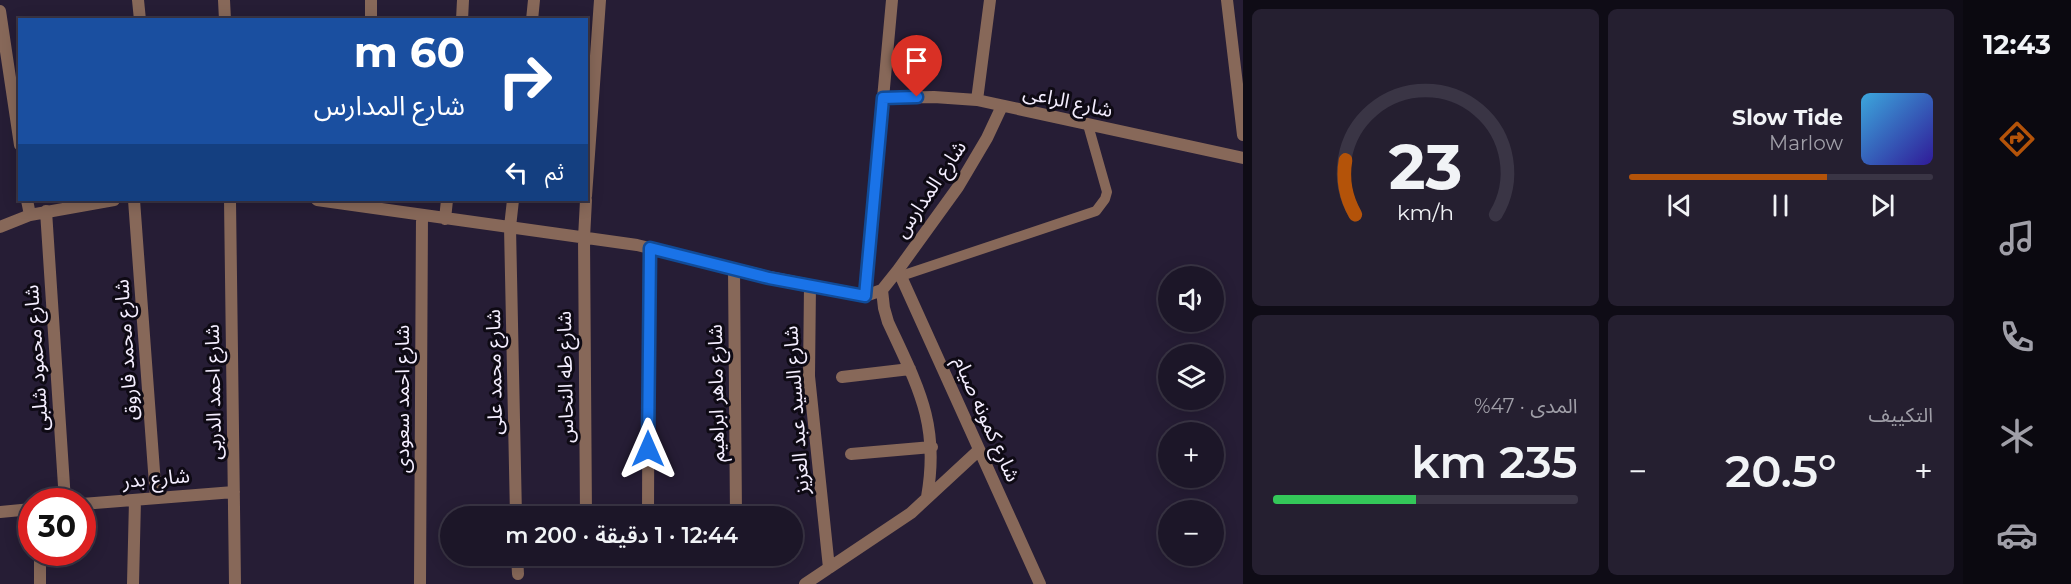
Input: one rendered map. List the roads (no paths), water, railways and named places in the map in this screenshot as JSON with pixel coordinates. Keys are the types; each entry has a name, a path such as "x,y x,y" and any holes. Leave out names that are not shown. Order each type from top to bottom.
{"street":[{"path":"138,0 140,18"},
{"path":"224,0 225,18"},
{"path":"371,0 371,18"},
{"path":"462,18 463,0"},
{"path":"532,18 534,0"},
{"name":"شارع طه النحاس","path":"588,170 600,0"},
{"path":"865,296 892,0"},
{"path":"977,100 990,0"},
{"path":"1227,0 1243,135"},
{"path":"0,11 14,67 18,119"},
{"name":"شارع الراعى","path":"883,98 934,97 977,100 1243,158"},
{"name":"شارع المدارس","path":"882,290 900,273 958,188 987,138 1002,106"},
{"path":"27,201 30,215"},
{"path":"0,227 46,211 108,201"},
{"name":"شارع محمد فاروق","path":"134,201 156,498"},
{"name":"شارع احمد الدربى","path":"230,201 235,584"},
{"path":"334,201 368,203 445,219 650,248 734,269 865,296 882,290 888,322 925,407 932,447 927,497"},
{"path":"445,219 447,201"},
{"name":"شارع محمد على","path":"513,201 510,227 516,506"},
{"name":"شارع طه النحاس","path":"586,201 584,238 586,506"},
{"name":"شارع محمود شلبى","path":"46,211 64,488"},
{"name":"شارع احمد سعودى","path":"420,584 422,214"},
{"path":"648,506 650,248"},
{"name":"شارع ماهر ابراهيم","path":"734,269 736,506"},
{"name":"شارع كمونه صيام","path":"900,273 1040,584"},
{"name":"شارع السيد عبد العزيز","path":"810,285 809,376 828,568"},
{"path":"842,377 910,369"},
{"path":"851,454 932,447"},
{"path":"806,584 888,530 979,450"},
{"name":"شارع بدر","path":"96,503 234,492"},
{"path":"133,584 135,500"},
{"path":"0,512 18,510"},
{"path":"40,566 40,584"},
{"path":"518,566 518,574"}],"lane":[{"path":"900,273 1096,211 1107,192 1088,125"}]}
